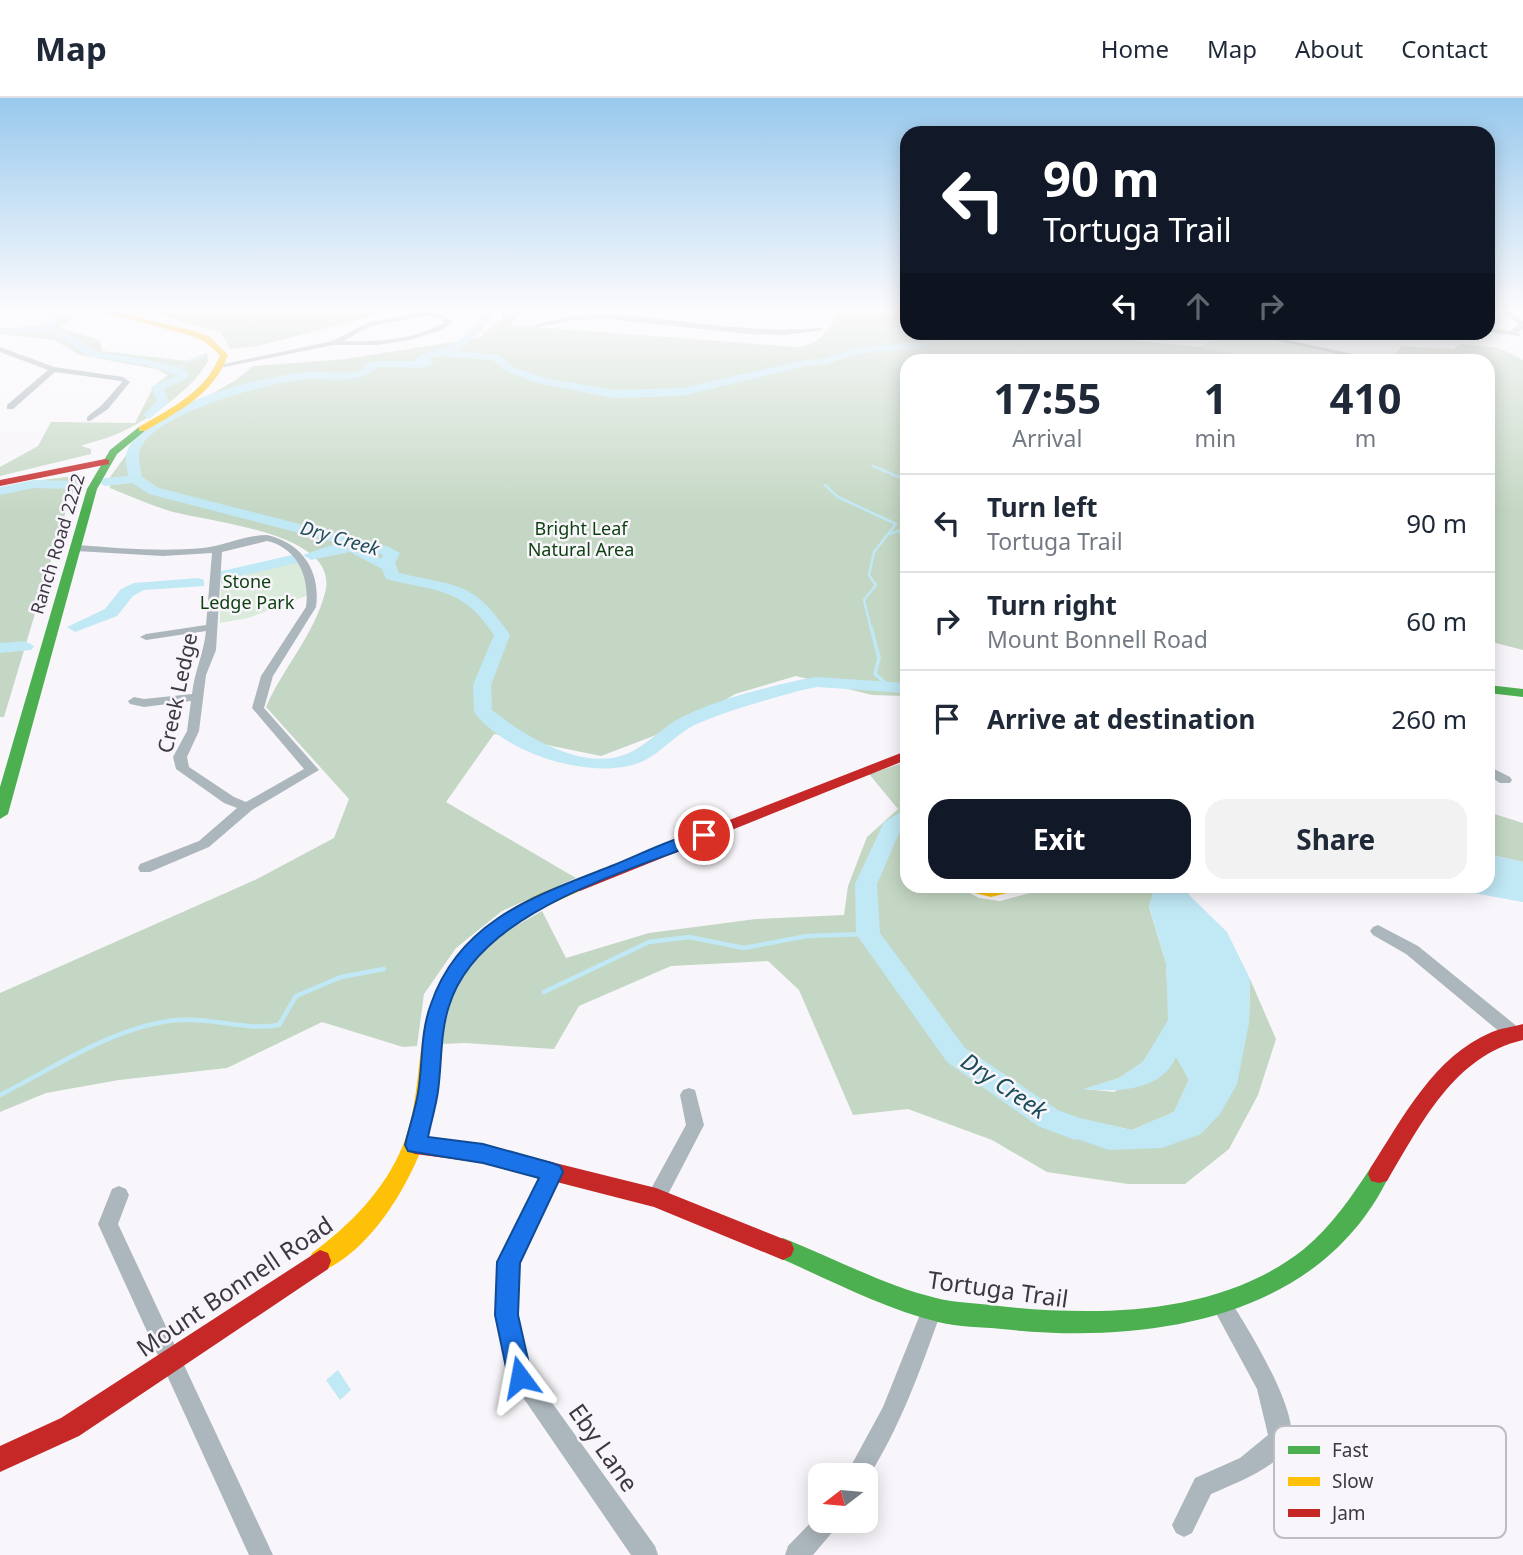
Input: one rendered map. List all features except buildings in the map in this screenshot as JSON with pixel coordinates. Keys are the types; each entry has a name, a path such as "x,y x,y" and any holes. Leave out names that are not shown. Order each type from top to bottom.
{"street":[{"path":"10,407 46,376"},
{"path":"90,419 106,409 110,400 126,382 109,376"},
{"name":"Ranch Road 2222","path":"0,814 92,489 105,462 135,433 199,392 217,376"},
{"path":"0,483 105,462"},
{"path":"76,548 154,553 216,550 267,537 284,544 303,561 312,577 313,597 305,618 267,676 258,708 312,770 247,807 204,844 145,868"},
{"name":"Creek Ledge","path":"216,550 210,650 200,675 193,731 180,757 183,769 229,800 247,807"},
{"path":"146,636 213,627"},
{"path":"1495,690 1523,692"},
{"path":"134,701 144,704 196,697"},
{"name":"Mount Bonnell Road","path":"0,1459 70,1427 332,1253 362,1227 415,1145 428,1093 434,1027 440,1004 454,971 487,934 510,917 555,895 900,757"},
{"path":"1495,774 1505,780"},
{"path":"1378,931 1412,950 1518,1032"},
{"name":"Tortuga Trail","path":"415,1145 483,1154 656,1198 932,1309 1047,1324 1129,1322 1221,1304 1264,1286 1302,1264 1353,1213 1446,1072 1473,1052 1518,1032"},
{"path":"656,1198 695,1125 689,1095"},
{"name":"Eby Lane","path":"552,1172 509,1262 506,1315 520,1377 646,1555"},
{"path":"119,1195 108,1224 261,1555"},
{"path":"1221,1304 1267,1382 1279,1426"},
{"path":"865,1463 877,1446 902,1393 932,1309"},
{"path":"1184,1525 1203,1486 1248,1466 1274,1445"},
{"path":"797,1555 816,1533"}],"green space":[{"path":"167,376 198,376 179,395 152,415 112,436 81,446 91,449 91,454 0,476 0,467 38,446 51,422 135,423 154,386"},
{"name":"Bright Leaf Natural Area","path":"241,376 900,376 900,696 872,695 796,676 735,694 685,724 601,756 494,734 446,802 576,878 502,911 456,948 424,994 417,1046 403,1047 322,1022 227,1068 119,1080 46,1093 0,1112 0,993 257,879 334,838 349,799 266,707 314,623 325,593 325,572 313,556 293,543 267,533 170,511 110,488 110,477 135,443 159,424"},
{"path":"1495,376 1523,376 1523,650 1495,643"},
{"path":"82,475 70,497 4,717 0,717 0,489 34,481"},
{"name":"Stone Ledge Park","path":"299,561 307,576 309,595 248,618 220,623 221,571"},
{"path":"900,764 900,893 970,893 979,898 1000,901 1030,893 1153,893 1149,907 1166,963 1169,1020 1143,1062 1119,1078 1085,1089 1114,1092 1176,1056 1189,1080 1174,1112 1132,1130 1054,1113 1162,1148 1249,1023 1250,979 1276,1039 1258,1095 1229,1149 1185,1184 1128,1184 1047,1172 992,1140 908,1109 853,1115 799,990 768,961 671,966 579,1006 554,1049 441,1044 454,994 461,976 471,962 499,937 542,911 566,958 649,933 756,919 844,915 848,886 867,837 898,809 869,774"},
{"path":"1495,814 1523,823 1523,862 1495,856"}],"water":[{"path":"1495,856 1523,862 1523,902 1473,893 1495,893"},
{"path":"1153,893 1189,893 1227,932 1250,979 1249,1023 1237,1084 1220,1114 1201,1134 1162,1148 1109,1150 1039,1126 1054,1112 1132,1130 1174,1112 1189,1080 1176,1057 1169,1069 1149,1083 1123,1089 1083,1089 1119,1078 1143,1062 1168,1020 1166,963 1149,906"},
{"path":"338,1370 351,1390 340,1400 326,1380"}],"waterway":[{"name":"Dry Creek","path":"149,415 163,402 157,387 183,376"},
{"path":"135,479 133,451 143,436 162,421 218,396 306,376"},
{"path":"346,376 355,376"},
{"path":"528,376 614,394 634,391 682,392 755,376"},
{"path":"873,466 900,477"},
{"path":"105,482 135,479"},
{"name":"Dry Creek","path":"135,479 154,491 384,550 392,553 388,566"},
{"path":"0,491 34,484 72,485"},
{"path":"825,485 838,497 896,524 874,552 869,575 876,585 864,600 871,629"},
{"path":"889,534 900,531"},
{"path":"311,555 345,547 359,550 378,563 388,566"},
{"path":"226,579 228,574 292,560"},
{"name":"Dry Creek","path":"388,566 392,576 466,594 484,608 502,635 482,685 483,712 514,735 575,761 616,763 634,758 692,719 799,685 817,682 900,688"},
{"path":"75,627 111,612 127,593 140,586 198,583"},
{"path":"871,627 879,658 875,674 889,686"},
{"path":"0,648 25,646"},
{"name":"Dry Creek","path":"900,820 891,827 866,884 868,934 956,1055 1048,1118 1075,1128"},
{"path":"544,992 649,942 689,937 744,948 807,936 868,934"},
{"path":"0,1095 86,1049 132,1030 178,1020 253,1026 279,1025 296,996 341,977 384,969"}],"traffic: fast":[{"path":"0,814 92,489 113,452 142,429"},
{"path":"1495,690 1523,693"},
{"path":"783,1249 893,1295 944,1312 1068,1323 1149,1319 1189,1312 1227,1301 1265,1285 1300,1265 1334,1235 1379,1174"}],"traffic: slow":[{"path":"142,429 191,399 214,376"},
{"path":"320,1261 359,1229 376,1210 391,1190 414,1145 426,1096 439,1009 449,982 460,965 472,950 503,924 574,887"}],"traffic: jam":[{"path":"0,483 105,462"},
{"path":"574,887 900,757"},
{"path":"1379,1174 1421,1108 1455,1066 1475,1050 1498,1038 1523,1032"},
{"path":"415,1145 483,1154 656,1198 783,1249"},
{"path":"0,1459 70,1427 320,1261"}],"route":[{"path":"520,1377 506,1315 509,1262 552,1172 483,1154 415,1145 428,1093 434,1027 440,1004 454,971 487,934 510,917 555,895 704,835"}]}
